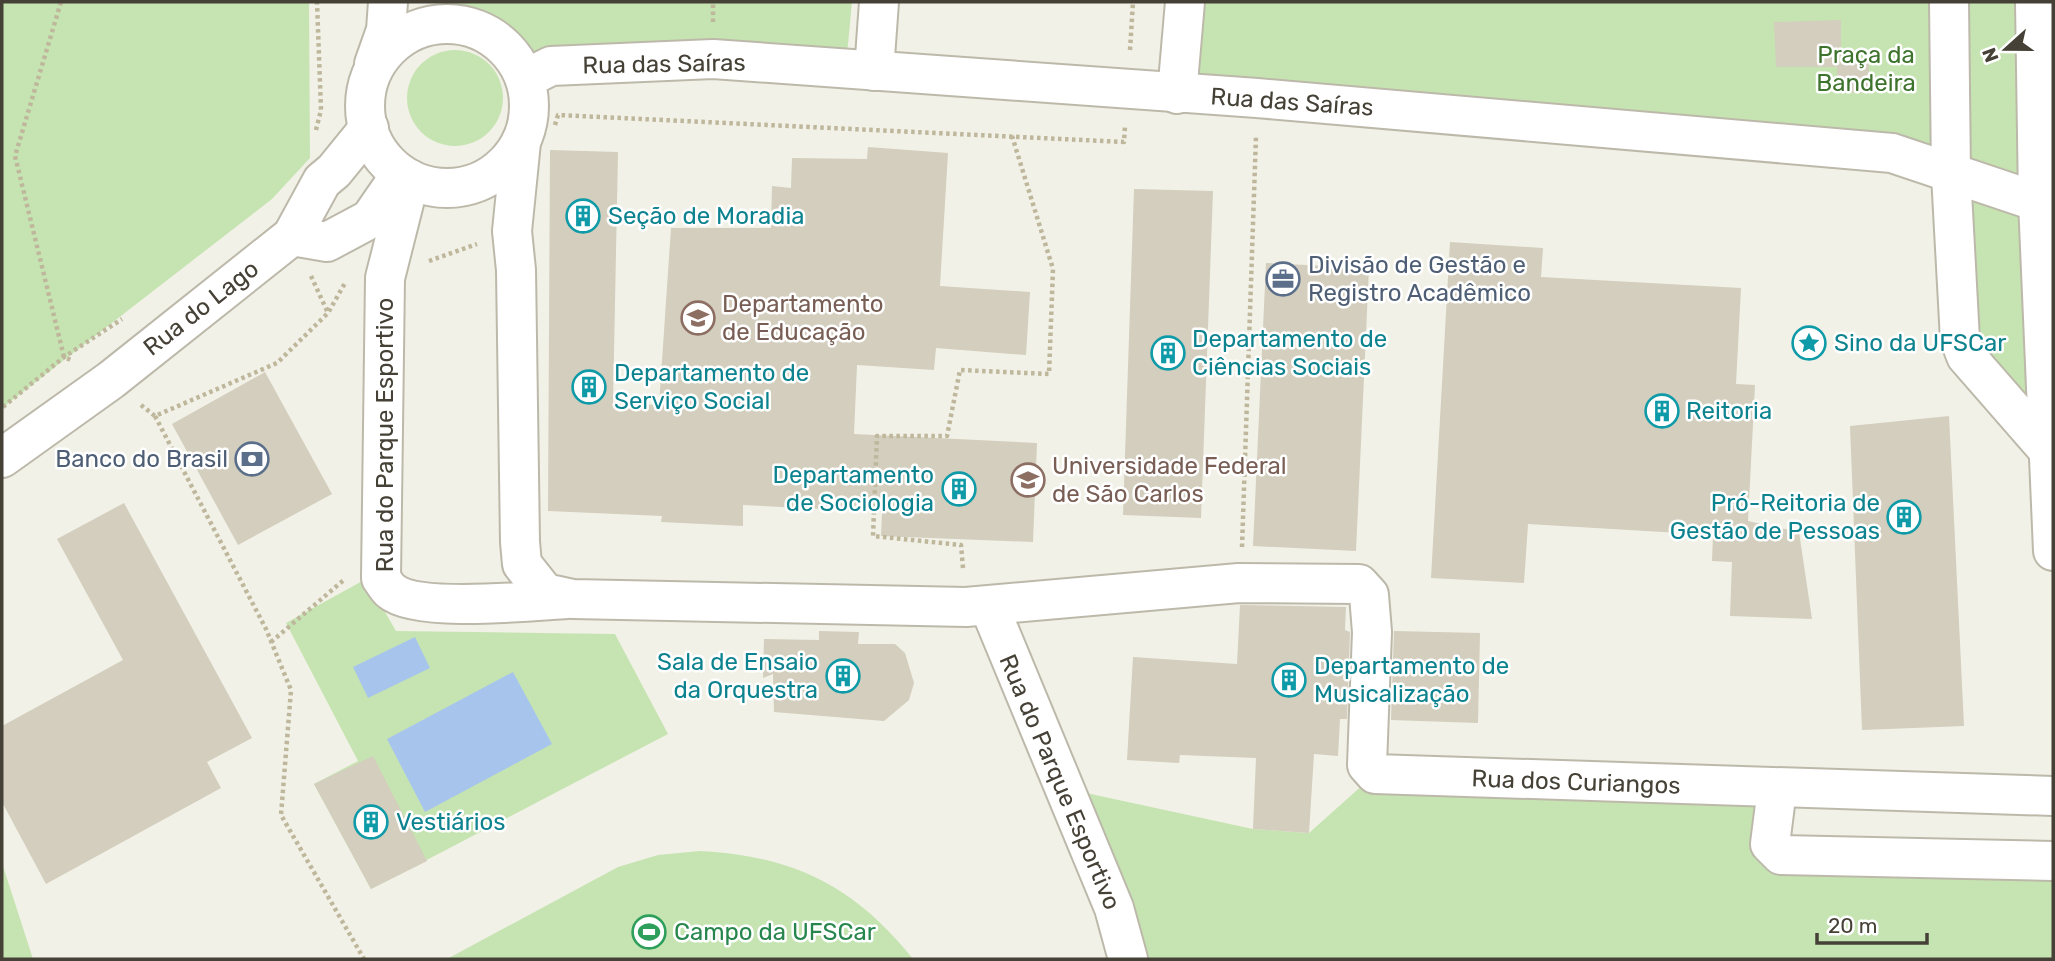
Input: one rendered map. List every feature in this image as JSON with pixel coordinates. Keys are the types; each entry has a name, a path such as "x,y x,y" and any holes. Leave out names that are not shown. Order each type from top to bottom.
{"street":[{"path":"388,2 386,30 366,93 369,128 381,154 405,176 430,186 452,188 473,184 492,174 537,135"},
{"path":"442,2 475,28 497,40 514,57 525,79 528,111 537,135 512,231 516,270 522,564 545,593 573,599 977,607"},
{"path":"874,71 879,2"},
{"path":"1177,94 1185,2"},
{"path":"1949,2 1951,174 1963,348 2048,450"},
{"path":"2035,2 2046,204 2048,450 2053,551"},
{"path":"373,70 387,50 417,30 452,23 475,28"},
{"name":"Rua das Saíras","path":"525,79 551,66 713,59 1257,98 1892,153 2046,204"},
{"name":"Rua do Lago","path":"2,458 111,380 292,236 322,181 334,172 369,128"},
{"path":"292,236 327,242 370,219 405,176"},
{"name":"Rua do Parque Esportivo","path":"405,176 385,278 381,578 391,592 405,598 446,604 573,599"},
{"name":"Rua dos Curiangos","path":"977,607 1239,583 1359,584 1369,595 1373,632 1367,765 1375,774 2053,796"},
{"name":"Rua do Parque Esportivo","path":"977,607 1114,908 1128,959"},
{"path":"1777,789 1770,844 1781,855 2053,861"}],"path":[{"path":"316,134 321,110 317,2"},
{"path":"537,135 558,115 1124,142 1133,2"},
{"path":"62,3 15,156 64,357"},
{"path":"1242,550 1257,98"},
{"path":"977,607 961,545 873,536 877,436 947,436 960,370 1049,374 1053,269 1012,136"},
{"path":"155,416 277,363 328,313 347,279 385,278 512,231"},
{"path":"2,408 64,357 130,313"},
{"path":"64,357 111,380 155,416 181,462 271,642 291,690 281,815 364,959"},
{"path":"271,642 381,548"}],"green space":[{"path":"2,2 309,2 310,158 272,199 2,408"},
{"path":"440,2 852,2 847,55 551,59 500,51 492,41 470,33"},
{"name":"Praça da Bandeira","path":"1192,2 1934,2 1935,150 1185,79"},
{"path":"1949,2 2032,2 2048,450 1966,356"},
{"path":"455,50 473,54 489,64 499,80 503,98 499,116 489,132 473,142 455,146 437,142 421,132 411,116 407,98 411,80 421,64 437,54"},
{"path":"366,579 396,631 615,634 668,734 371,889 314,784 358,761 286,623"},
{"path":"1375,774 1777,789 1770,844 2053,861 2053,959 1128,959 1063,788 1253,829 1309,833"},
{"path":"700,851 765,860 820,880 868,912 913,959 447,959 618,867 658,855"},
{"path":"2,863 33,959 2,959"}],"water":[{"path":"415,637 430,668 368,698 353,667"},
{"path":"513,672 552,744 425,812 387,739"}],"building":[{"path":"1841,20 1841,63 1869,63 1869,93 1837,92 1837,67 1776,67 1774,22"},
{"path":"868,147 948,153 940,286 1030,292 1026,355 936,348 934,370 857,365 854,434 1037,443 1033,542 881,536 882,512 743,505 743,526 661,522 662,516 548,511 550,150 618,152 613,403 659,405 671,228 771,228 772,186 791,188 792,158 867,159"},
{"name":"Departamento de Ciências Sociais","path":"1134,189 1213,191 1201,518 1123,515"},
{"name":"Reitoria","path":"1450,242 1543,248 1541,277 1741,288 1736,384 1755,385 1748,521 1799,532 1812,619 1730,616 1732,562 1712,561 1713,535 1528,524 1524,583 1431,578"},
{"path":"1266,263 1369,268 1356,551 1253,546"},
{"name":"Banco do Brasil","path":"265,372 332,494 238,545 172,424"},
{"name":"Pró-Reitoria de Gestão de Pessoas","path":"1949,416 1964,726 1862,730 1850,426"},
{"path":"124,503 252,738 207,762 221,788 46,884 2,802 2,726 123,660 57,539"},
{"name":"Departamento de Musicalização","path":"1240,605 1346,607 1345,630 1350,632 1347,719 1340,719 1338,756 1314,754 1309,833 1253,829 1256,758 1180,755 1179,763 1127,760 1133,657 1237,664"},
{"name":"Sala de Ensaio da Orquestra","path":"819,631 859,632 858,644 895,644 905,653 914,683 909,700 884,721 774,712 773,674 763,678 764,639 819,640"},
{"path":"1394,631 1480,633 1478,723 1391,720"},
{"name":"Vestiários","path":"373,756 427,861 371,889 314,784"}],"place":[{"name":"Seção de Moradia","path":"583,216"},
{"name":"Divisão de Gestão e Registro Acadêmico","path":"1283,279"},
{"name":"Departamento de Educação","path":"698,318"},
{"name":"Sino da UFSCar","path":"1809,343"},
{"name":"Departamento de Ciências Sociais","path":"1168,353"},
{"name":"Departamento de Serviço Social","path":"589,387"},
{"name":"Reitoria","path":"1662,411"},
{"name":"Banco do Brasil","path":"252,459"},
{"name":"Universidade Federal de São Carlos","path":"1028,480"},
{"name":"Departamento de Sociologia","path":"959,489"},
{"name":"Pró-Reitoria de Gestão de Pessoas","path":"1904,517"},
{"name":"Sala de Ensaio da Orquestra","path":"843,676"},
{"name":"Departamento de Musicalização","path":"1289,680"},
{"name":"Vestiários","path":"371,822"},
{"name":"Campo da UFSCar","path":"649,932"}]}
